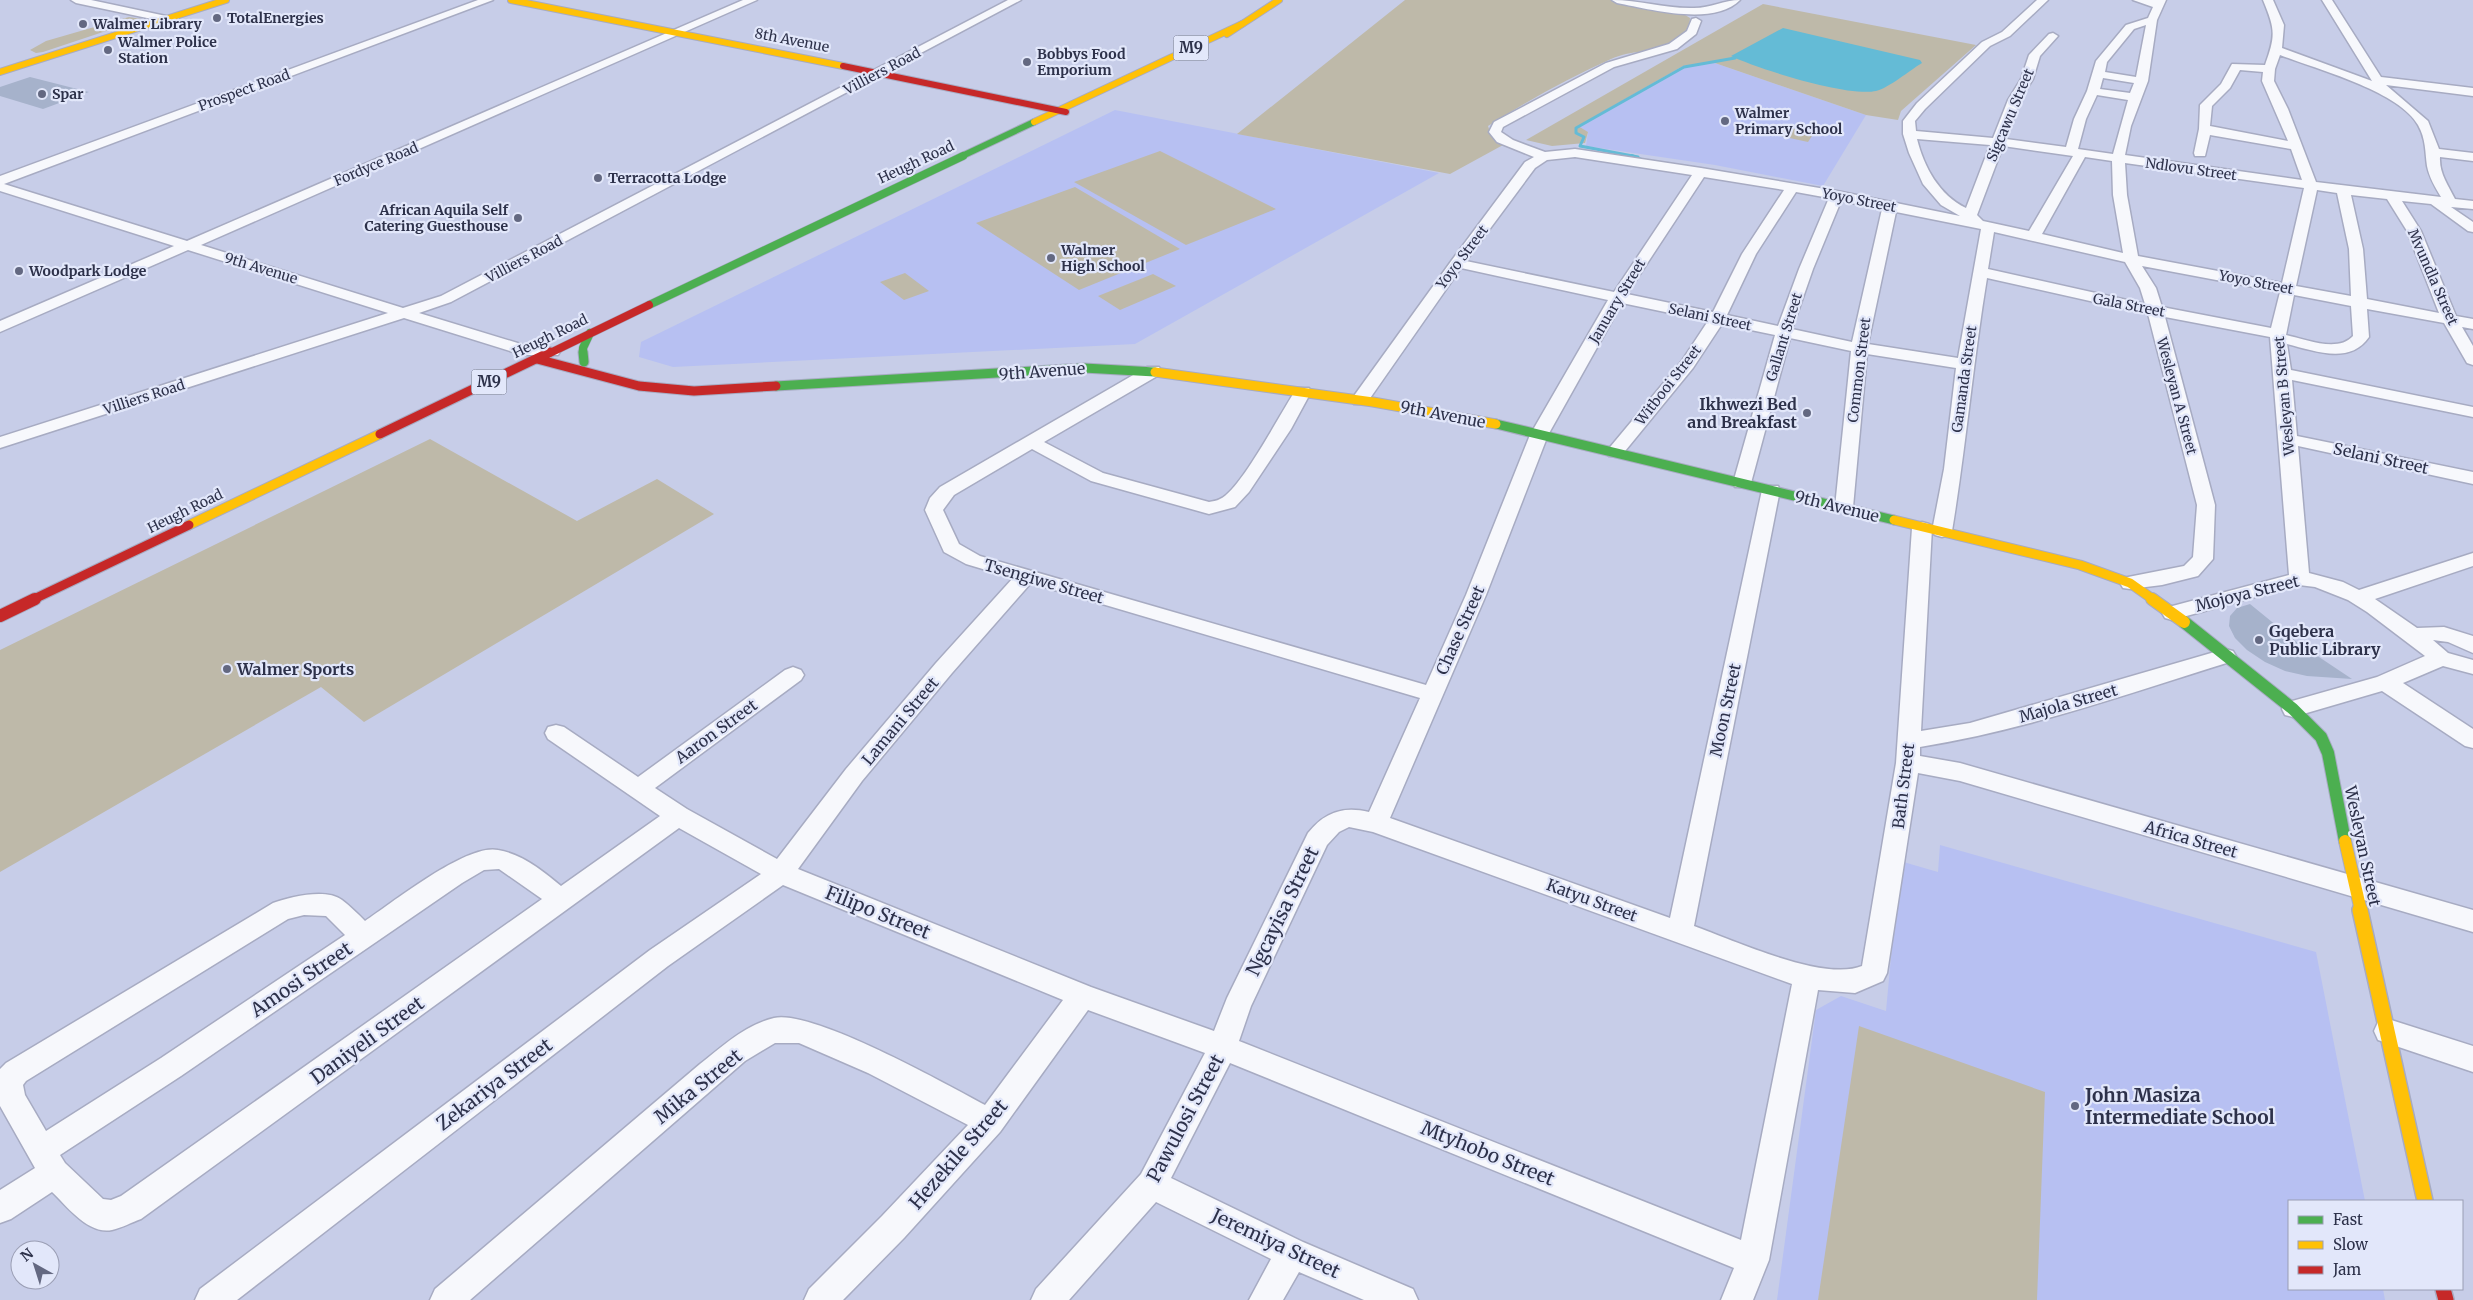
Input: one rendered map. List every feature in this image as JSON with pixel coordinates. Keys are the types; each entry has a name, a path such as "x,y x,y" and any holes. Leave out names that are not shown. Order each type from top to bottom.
{"street":[{"path":"76,0 166,19"},
{"path":"0,72 226,0"},
{"name":"Prospect Road","path":"0,181 488,0"},
{"name":"8th Avenue","path":"511,0 879,72 1062,111"},
{"name":"Fordyce Road","path":"0,327 752,0"},
{"name":"Villiers Road","path":"0,443 406,313 468,288 1016,0"},
{"name":"Heugh Road","path":"0,616 979,149 993,145 1242,24 1279,0"},
{"path":"1617,0 1682,10 1719,9"},
{"path":"1544,156 1501,139 1495,132 1498,124 1610,64 1660,52 1682,43 1690,35 1696,22 1716,13 1719,9 1735,0"},
{"path":"1979,222 1944,201 1929,183 1912,147 1909,122 1921,106 1986,44 1996,41 2043,0"},
{"path":"2138,0 2159,2"},
{"path":"2268,0 2279,24 2276,50 2269,69 2268,82 2282,109 2311,186"},
{"path":"2328,0 2347,34 2380,85 2415,114 2424,124 2434,152 2433,163 2436,176 2450,202"},
{"name":"Wesleyan A Street","path":"2130,583 2162,579 2191,571 2203,559 2206,505 2155,310 2148,288 2131,259 2120,195 2118,159 2125,126 2142,81 2152,20 2159,2"},
{"path":"1682,10 1696,22"},
{"path":"2034,236 2076,152 2080,119 2093,91 2102,61 2130,27 2152,20"},
{"name":"Sigcawu Street","path":"1979,222 1998,142 2014,100 2027,78 2035,55 2053,36"},
{"path":"1996,41 2041,49"},
{"path":"2276,50 2380,85 2473,92"},
{"path":"2200,153 2206,130 2206,105 2226,86 2236,66 2269,69"},
{"path":"2098,74 2142,81"},
{"path":"2093,91 2136,98"},
{"path":"2206,130 2296,146"},
{"name":"Ndlovu Street","path":"1909,134 1998,142 2311,186 2473,205"},
{"path":"2434,152 2473,156"},
{"name":"Yoyo Street","path":"1360,400 1456,263 1530,165 1544,156 1575,153 1792,187 1979,222 2131,259 2473,324"},
{"name":"January Street","path":"1539,435 1617,298 1701,172"},
{"name":"Wesleyan B Street","path":"2299,579 2279,336 2287,288 2311,186"},
{"name":"9th Avenue","path":"0,187 522,350 537,359 639,386 694,392 1084,368 1128,368 1153,371 1426,409 1615,452 2080,565 2130,583"},
{"name":"Witbooi Street","path":"1615,452 1687,366 1718,318 1749,254 1792,187"},
{"path":"2343,190 2356,249 2360,302"},
{"name":"Gallant Street","path":"1742,483 1783,333 1836,195"},
{"name":"Mvundla Street","path":"2392,196 2414,231 2450,320 2473,360"},
{"path":"2434,201 2473,228"},
{"name":"Common Street","path":"1844,507 1859,348 1890,206"},
{"name":"Gamanda Street","path":"1932,530 1953,469 1965,364 1980,272 1979,222"},
{"name":"Selani Street","path":"1456,263 1783,333 1859,348 1965,364"},
{"name":"Gala Street","path":"1980,272 2328,348 2349,348 2361,336 2360,302"},
{"path":"584,362 583,348 590,334"},
{"name":"9th Avenue","path":"522,350 552,352 646,379 739,390"},
{"name":"Tsengiwe Street","path":"1153,371 947,491 937,502 934,510 952,548 973,560 1431,694"},
{"path":"2283,372 2473,412"},
{"path":"1032,442 1084,472 1097,477 1196,506 1219,506 1228,503 1242,488 1282,429 1304,392"},
{"name":"Chase Street","path":"1376,823 1476,595 1539,435"},
{"name":"Selani Street","path":"2288,439 2473,478"},
{"name":"Moon Street","path":"1680,931 1770,490"},
{"name":"Bath Street","path":"1807,978 1855,981 1874,974 1909,752 1932,530"},
{"path":"2358,597 2473,559"},
{"name":"Lamani Street","path":"781,873 845,786 944,668 1027,575"},
{"name":"Mojoya Street","path":"2172,612 2299,579 2320,580 2358,597 2441,658"},
{"name":"Wesleyan Street","path":"2130,583 2172,612 2293,709 2320,737 2328,753 2354,886 2425,1200"},
{"path":"2412,636 2438,632 2471,643"},
{"name":"Majola Street","path":"1909,752 1970,731 2078,702 2225,656"},
{"path":"2293,709 2385,682 2441,658 2473,667"},
{"name":"Aaron Street","path":"640,788 793,675"},
{"path":"2385,682 2473,740"},
{"name":"Filipo Street","path":"556,733 640,788 678,816 781,873 1082,996 1222,1046"},
{"name":"Africa Street","path":"1909,752 1960,772 2473,920"},
{"name":"Daniyeli Street","path":"364,937 332,906 304,905 282,910 30,1062 11,1076 7,1086 11,1098 48,1161 92,1210 111,1215 130,1208 678,816"},
{"name":"Ngcayisa Street","path":"1222,1046 1237,1006 1317,840 1327,826 1340,818 1357,818 1376,823"},
{"name":"Katyu Street","path":"1376,823 1807,978"},
{"name":"Amosi Street","path":"48,1161 171,1067 442,883 475,863 489,859 502,859 562,900"},
{"name":"Zekariya Street","path":"212,1300 659,958 781,873"},
{"path":"1737,1300 1753,1260 1807,978"},
{"name":"Hezekile Street","path":"820,1300 893,1227 990,1122 1082,996"},
{"name":"Mika Street","path":"446,1300 710,1074 746,1046 772,1032 784,1029 816,1037 872,1061 990,1122"},
{"path":"2388,1031 2473,1058"},
{"name":"Pawulosi Street","path":"1047,1300 1152,1184 1222,1046"},
{"name":"Mtyhobo Street","path":"1222,1046 1753,1260"},
{"path":"0,1208 48,1161"},
{"name":"Jeremiya Street","path":"1152,1184 1292,1253 1402,1300"},
{"path":"1265,1300 1292,1253"}],"shaded area":[{"path":"1405,0 1613,0 1682,13 1690,18 1689,26 1685,32 1666,46 1611,59 1548,90 1488,126 1491,135 1503,145 1450,174 1237,134"},
{"path":"1763,4 1976,45 1901,111 1898,120 1866,115 1712,62 1683,66 1578,126 1588,132 1585,143 1552,146 1526,140"},
{"path":"129,17 142,19 43,52 36,53 30,50 46,41"},
{"path":"1783,28 1920,60 1922,63 1881,89 1863,92 1803,81 1731,56"},
{"name":"Walmer Primary School","path":"1712,62 1866,115 1823,186 1715,165 1586,146 1588,132 1577,127 1683,66"},
{"name":"Walmer High School","path":"1115,110 1439,173 1135,344 673,367 639,357 641,342"},
{"path":"1773,124 1814,133 1808,142 1766,133"},
{"path":"1160,151 1276,209 1186,245 1074,182"},
{"path":"1075,187 1180,249 1079,290 976,223"},
{"path":"905,273 929,291 904,300 880,282"},
{"path":"1153,274 1176,286 1120,310 1098,296"},
{"name":"Walmer Sports","path":"430,439 577,521 657,479 714,514 364,722 321,687 0,872 0,650"},
{"name":"John Masiza Intermediate School","path":"1940,845 2316,952 2365,1200 2288,1200 2288,1290 2383,1290 2385,1300 1777,1300 1816,1010 1841,996 1886,1011 1900,861 1938,872"},
{"path":"1859,1026 2045,1092 2037,1300 1818,1300"}],"building":[{"name":"Spar","path":"30,77 89,92 43,109 0,96 0,87"},
{"name":"Gqebera Public Library","path":"2250,604 2298,643 2352,679 2307,676 2285,671 2265,662 2247,650 2235,638 2229,626 2230,616 2237,608"}],"waterway":[{"path":"1638,157 1580,146 1584,137 1576,133 1576,128 1684,67 1735,58"},
{"path":"1632,156 1644,161"}],"traffic: fast":[{"path":"649,305 1034,122"},
{"path":"584,362 583,348 590,333"},
{"path":"776,386 1084,368 1155,372"},
{"path":"1496,424 1894,520"},
{"path":"2184,622 2293,709 2321,737 2328,753 2345,841"}],"traffic: slow":[{"path":"0,72 226,0"},
{"path":"511,0 843,66"},
{"path":"1227,34 1279,0"},
{"path":"1034,122 1242,24"},
{"path":"1155,372 1373,402 1496,424"},
{"path":"189,525 380,434"},
{"path":"1894,520 2080,565 2130,583 2184,622"},
{"path":"2345,841 2425,1200"}],"traffic: jam":[{"path":"843,66 1066,112"},
{"path":"380,434 649,305"},
{"path":"537,359 639,386 694,391 776,386"},
{"path":"0,616 189,525"},
{"path":"2443,1290 2446,1300"}],"place":[{"name":"TotalEnergies","path":"217,18"},
{"name":"Walmer Library","path":"83,24"},
{"name":"Walmer Police Station","path":"108,50"},
{"name":"Bobbys Food Emporium","path":"1027,62"},
{"name":"Spar","path":"42,94"},
{"name":"Walmer Primary School","path":"1725,121"},
{"name":"Terracotta Lodge","path":"598,178"},
{"name":"African Aquila Self Catering Guesthouse","path":"518,218"},
{"name":"Walmer High School","path":"1051,258"},
{"name":"Woodpark Lodge","path":"19,271"},
{"name":"Ikhwezi Bed and Breakfast","path":"1807,413"},
{"name":"Gqebera Public Library","path":"2259,640"},
{"name":"Walmer Sports","path":"227,669"},
{"name":"John Masiza Intermediate School","path":"2075,1106"}]}
